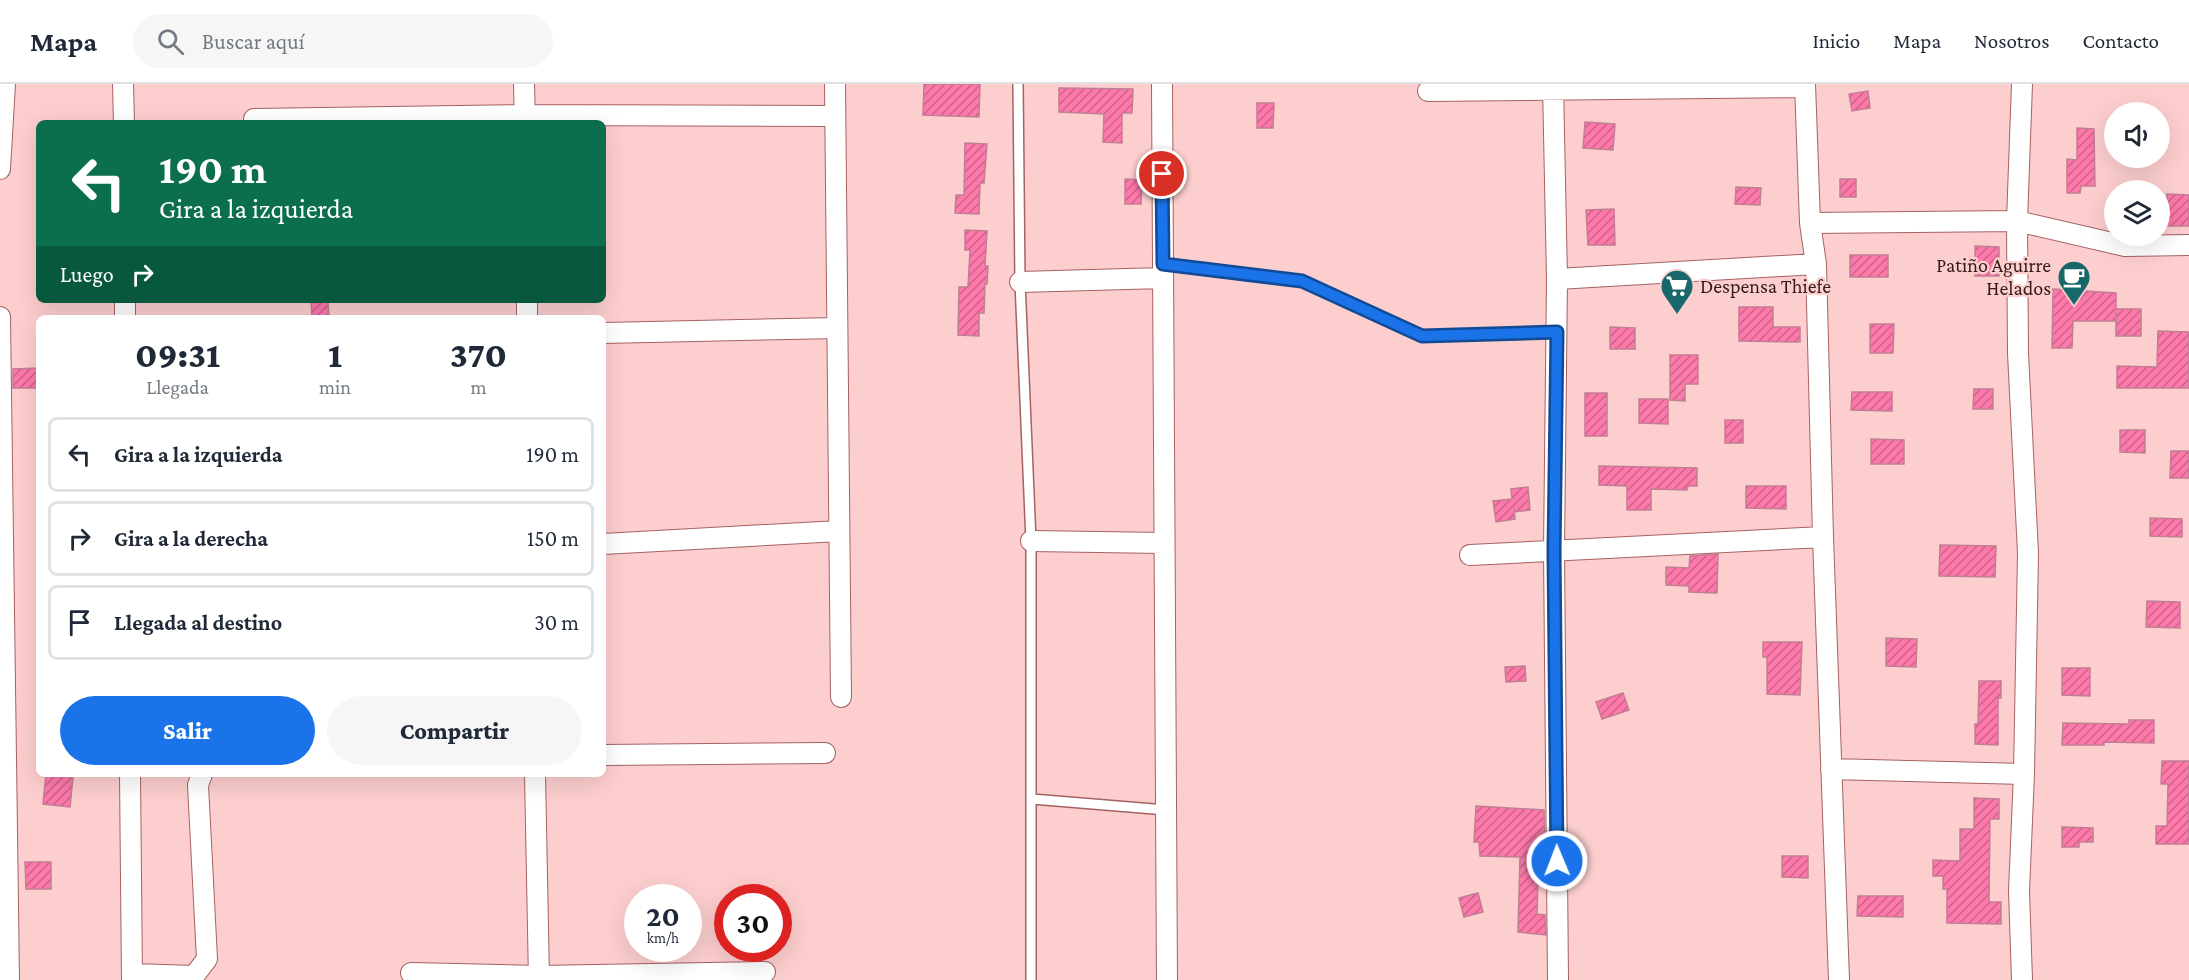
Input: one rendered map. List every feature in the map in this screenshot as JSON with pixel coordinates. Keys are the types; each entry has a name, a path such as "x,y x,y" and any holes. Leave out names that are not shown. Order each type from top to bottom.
{"street":[{"path":"0,169 5,84"},
{"path":"123,84 124,120"},
{"path":"524,84 525,119"},
{"path":"835,84 841,697"},
{"path":"1162,84 1167,980"},
{"path":"2022,84 2017,221 2018,353 2028,553 2024,774 2019,891 2022,980"},
{"path":"1428,91 1553,87 1805,86 1810,223 1816,264 1822,537 1839,980"},
{"path":"1553,87 1557,279 1554,551 1558,980"},
{"path":"254,119 835,116"},
{"path":"1810,223 2017,221 2125,246 2189,245"},
{"path":"1557,279 1816,264"},
{"path":"1020,282 1163,271"},
{"path":"0,317 9,980"},
{"path":"606,333 837,328"},
{"path":"606,544 839,531"},
{"path":"1470,555 1822,537"},
{"path":"1031,541 1164,543"},
{"path":"606,754 825,753"},
{"path":"1831,769 2024,774"},
{"path":"130,777 132,977 194,976 207,959 198,785 201,777"},
{"path":"535,777 539,978"},
{"path":"411,973 539,978 765,972"}],"lane":[{"path":"1018,84 1020,282 1031,541 1031,980"},
{"path":"1163,271 1302,281 1422,336 1557,332"},
{"path":"1032,799 1166,810"}],"building":[{"path":"924,84 980,84 979,117 923,115"},
{"path":"1059,88 1133,89 1132,113 1122,113 1122,143 1103,142 1104,114 1059,112"},
{"path":"1868,91 1870,108 1852,111 1849,94"},
{"path":"1257,103 1274,103 1273,128 1257,128"},
{"path":"1585,122 1615,124 1613,150 1583,148"},
{"path":"2077,128 2094,129 2095,186 2081,186 2080,193 2067,193 2067,159 2077,160"},
{"path":"965,143 987,144 984,183 980,183 979,214 955,213 956,195 964,195"},
{"path":"1125,179 1142,180 1141,204 1125,204"},
{"path":"1840,179 1856,179 1856,197 1840,197"},
{"path":"1736,187 1761,188 1760,205 1735,204"},
{"path":"2170,194 2189,195 2189,226 2170,226"},
{"path":"1614,209 1615,245 1588,245 1586,210"},
{"path":"965,230 987,231 985,266 988,266 987,284 985,284 984,313 979,313 979,336 958,335 959,287 968,287 970,250 965,250"},
{"path":"1975,246 1999,247 1999,276 1975,276"},
{"path":"1850,255 1888,255 1888,277 1850,277"},
{"path":"2053,289 2116,293 2116,309 2141,309 2141,336 2116,336 2116,321 2073,321 2072,348 2052,348"},
{"path":"311,303 328,303 329,315 312,315"},
{"path":"1739,307 1773,307 1773,327 1800,327 1800,342 1739,341"},
{"path":"1870,324 1894,324 1893,353 1870,353"},
{"path":"1610,327 1635,328 1635,349 1610,349"},
{"path":"2158,331 2189,332 2189,388 2117,388 2117,366 2157,367"},
{"path":"1670,355 1698,355 1698,384 1685,384 1685,401 1670,400"},
{"path":"36,368 36,388 13,388 13,369"},
{"path":"1974,389 1993,389 1993,409 1973,409"},
{"path":"1852,392 1892,392 1892,411 1851,410"},
{"path":"1585,393 1607,393 1607,436 1585,436"},
{"path":"1639,399 1668,399 1668,424 1639,423"},
{"path":"1725,420 1743,420 1743,443 1725,443"},
{"path":"2120,430 2145,430 2145,453 2120,452"},
{"path":"1871,439 1904,440 1904,464 1871,464"},
{"path":"2171,451 2189,451 2189,478 2170,478"},
{"path":"1599,466 1697,468 1697,486 1688,486 1687,490 1651,489 1651,510 1627,510 1627,486 1599,485"},
{"path":"1746,486 1786,486 1786,509 1746,508"},
{"path":"1528,487 1530,510 1514,512 1515,519 1496,522 1493,501 1512,499 1511,489"},
{"path":"2150,518 2182,519 2182,537 2150,536"},
{"path":"1940,545 1996,546 1995,577 1939,576"},
{"path":"1718,554 1717,593 1689,592 1689,586 1666,585 1666,567 1689,568 1690,556"},
{"path":"2147,601 2180,602 2180,628 2146,627"},
{"path":"1886,638 1917,639 1916,667 1886,666"},
{"path":"1763,642 1802,642 1800,695 1767,694 1767,657 1763,657"},
{"path":"1525,666 1526,681 1506,682 1505,667"},
{"path":"2062,668 2090,668 2090,696 2062,695"},
{"path":"1979,681 2001,681 2001,698 1998,698 1998,745 1975,744"},
{"path":"1623,693 1629,710 1602,719 1596,702"},
{"path":"2129,720 2154,720 2154,743 2104,742 2104,745 2062,745 2063,723 2129,724"},
{"path":"2162,761 2189,761 2189,844 2156,844 2156,826 2167,826 2168,784 2161,784"},
{"path":"46,777 73,777 70,807 43,804"},
{"path":"1974,798 1999,799 1999,819 1990,819 1989,902 2001,902 2001,924 1947,923 1947,889 1943,889 1943,876 1933,876 1933,860 1960,861 1960,829 1974,829"},
{"path":"1476,806 1544,810 1545,845 1539,845 1537,914 1545,915 1546,935 1518,932 1520,857 1480,856 1479,842 1474,842"},
{"path":"2062,827 2093,828 2093,842 2079,842 2079,847 2062,847"},
{"path":"1782,856 1808,856 1808,878 1782,877"},
{"path":"25,862 51,862 51,889 26,889"},
{"path":"1478,893 1483,912 1464,917 1459,898"},
{"path":"1858,896 1903,896 1903,917 1857,916"}],"place":[{"name":"Patiño Aguirre Helados","path":"2074,306"},
{"name":"Despensa Thiefe","path":"1677,315"}],"route":[{"path":"1162,174 1163,264 1302,281 1422,336 1557,332 1554,551 1557,861"}]}
